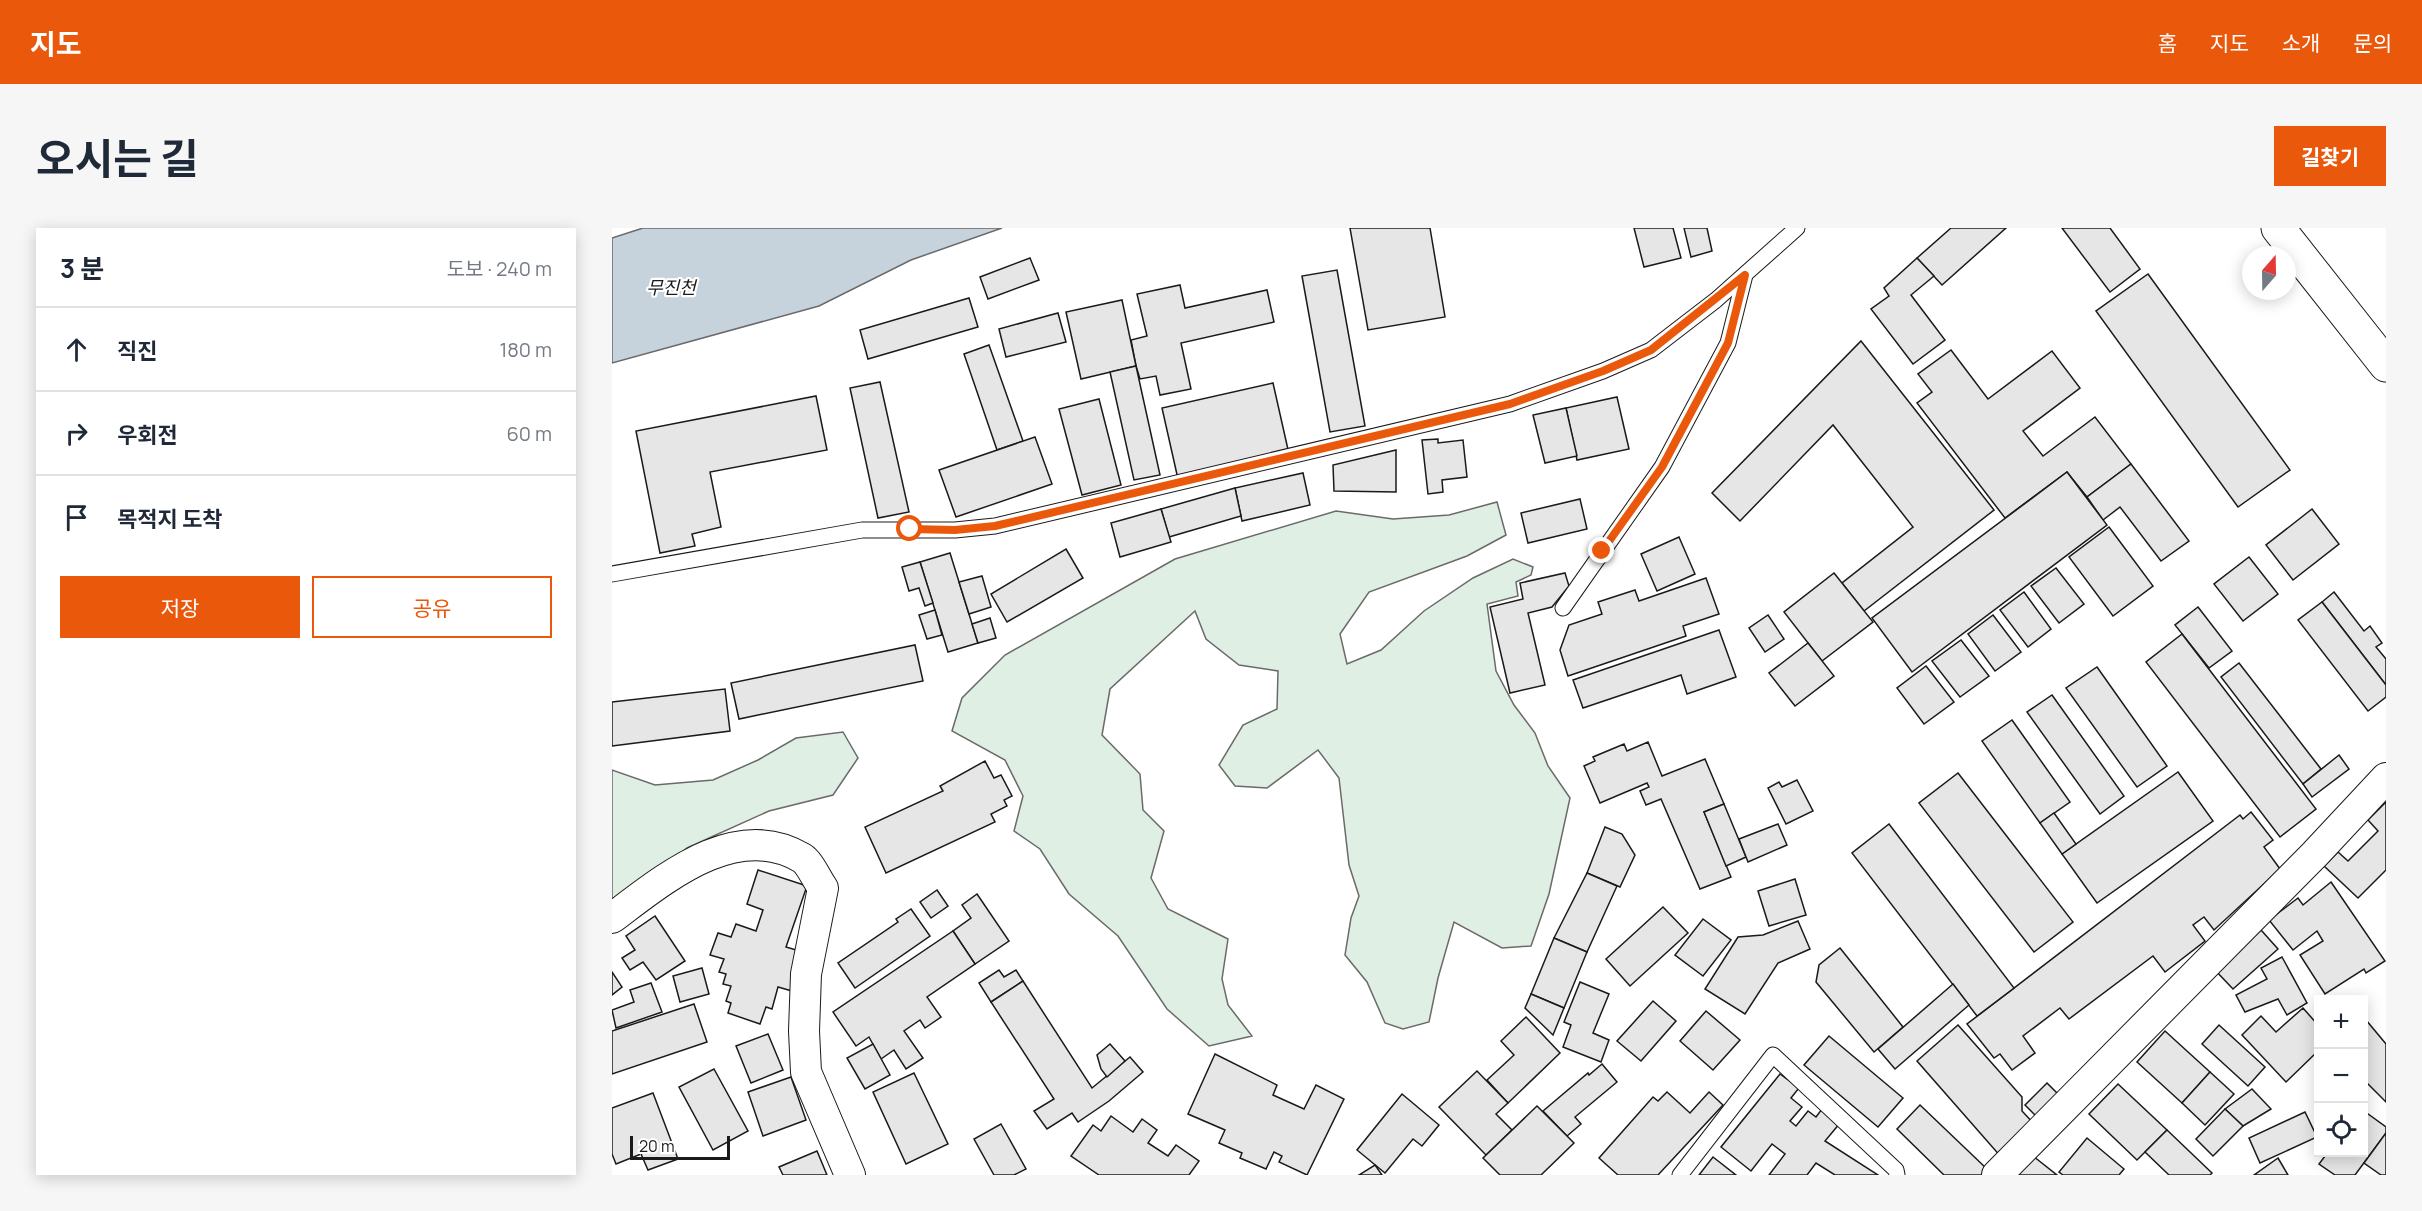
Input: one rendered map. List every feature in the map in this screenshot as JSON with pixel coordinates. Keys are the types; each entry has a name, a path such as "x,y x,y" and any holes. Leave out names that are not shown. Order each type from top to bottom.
{"main road":[{"path":"2278,228 2386,365"}],"street":[{"path":"1997,1175 2315,854 2386,778"},
{"path":"612,918 666,878 705,856 736,846 770,847 804,859 823,888 806,974 804,1031 806,1072 850,1175"}],"lane":[{"path":"612,574 862,530 955,530 995,526 1510,404 1603,371 1651,350 1745,275 1797,228"},
{"path":"1563,608 1662,467 1728,343 1745,275"},
{"path":"1680,1175 1773,1055 1896,1170 1897,1175"}],"green space":[{"path":"1497,502 1506,535 1467,556 1369,592 1340,634 1347,664 1381,650 1424,611 1473,578 1513,559 1533,567 1531,575 1516,582 1518,596 1487,604 1496,671 1514,705 1535,733 1548,766 1570,798 1549,894 1531,946 1502,948 1454,922 1438,978 1429,1022 1403,1029 1385,1023 1367,982 1345,955 1351,918 1359,896 1349,865 1339,778 1318,750 1267,788 1235,786 1219,765 1243,725 1277,709 1278,671 1239,665 1206,639 1195,611 1110,689 1102,735 1140,774 1143,810 1164,831 1151,878 1168,909 1228,939 1222,979 1228,1005 1252,1036 1209,1046 1167,1009 1118,936 1069,894 1040,849 1014,831 1023,796 1005,760 952,731 962,698 1005,655 1175,559 1336,511 1393,519 1449,515"},
{"path":"843,732 858,758 833,795 769,811 687,848 612,910 612,770 655,785 713,780 758,760 796,738"}],"water":[{"name":"무진천","path":"643,228 1002,228 911,260 819,306 612,363 612,238"}],"building":[{"path":"1350,228 1430,228 1445,317 1368,330"},
{"path":"1634,228 1673,228 1681,258 1644,267"},
{"path":"1684,228 1707,228 1712,251 1691,257"},
{"path":"1951,228 2006,228 1942,285 1917,258"},
{"path":"2062,228 2110,228 2140,269 2110,292"},
{"path":"1030,258 1039,280 988,299 980,277"},
{"path":"1917,258 1934,276 1911,295 1945,340 1913,364 1871,309 1889,296 1884,288"},
{"path":"1337,270 1365,426 1330,432 1302,276"},
{"path":"2148,274 2290,470 2238,507 2096,311"},
{"path":"1180,285 1185,308 1267,290 1274,322 1181,343 1191,389 1160,395 1156,376 1140,379 1136,366 1131,340 1147,336 1137,294"},
{"path":"969,298 978,327 868,359 860,330"},
{"path":"1122,300 1136,366 1081,379 1066,312"},
{"path":"1058,313 1066,342 1006,357 999,329"},
{"path":"1861,341 1994,510 1864,611 1842,583 1913,527 1833,425 1740,521 1712,493"},
{"path":"989,345 1023,441 997,450 964,354"},
{"path":"1951,350 1988,399 2052,351 2080,388 2023,431 2043,456 2095,417 2131,464 2087,497 2067,472 2005,518 1917,403 1932,392 1918,374"},
{"path":"1136,366 1160,475 1134,480 1110,372"},
{"path":"880,382 909,512 878,518 850,388"},
{"path":"1273,383 1289,454 1178,479 1162,408"},
{"path":"816,396 827,450 710,472 721,527 692,534 695,546 660,553 636,431"},
{"path":"1617,397 1629,449 1577,460 1566,408"},
{"path":"1099,399 1121,485 1082,495 1059,409"},
{"path":"1566,408 1577,456 1545,463 1533,415"},
{"path":"1035,437 1052,484 956,517 939,470"},
{"path":"1438,439 1438,443 1463,440 1467,477 1442,480 1443,492 1428,494 1422,440"},
{"path":"1396,450 1396,492 1334,491 1333,465"},
{"path":"2131,464 2189,541 2161,561 2120,507 2103,520 2087,497"},
{"path":"2067,472 2107,525 1912,672 1872,618"},
{"path":"1303,473 1310,505 1242,521 1235,488"},
{"path":"1235,488 1241,516 1169,537 1161,509"},
{"path":"1580,499 1587,529 1528,543 1521,513"},
{"path":"1161,509 1171,542 1120,557 1111,523"},
{"path":"2312,509 2339,544 2293,580 2266,545"},
{"path":"2109,527 2153,586 2113,616 2069,557"},
{"path":"1679,537 1695,574 1657,591 1641,554"},
{"path":"1066,549 1083,578 1007,622 991,594"},
{"path":"950,553 978,643 948,652 920,562"},
{"path":"2249,557 2278,594 2243,621 2214,584"},
{"path":"920,562 933,603 925,606 919,588 909,591 902,567"},
{"path":"2056,568 2084,604 2059,623 2031,586"},
{"path":"1565,573 1569,586 1552,607 1528,613 1545,685 1510,693 1490,607 1523,599 1520,583"},
{"path":"1834,573 1873,622 1822,661 1784,612"},
{"path":"982,576 991,607 969,614 959,582"},
{"path":"1706,578 1719,614 1683,626 1686,636 1568,676 1560,650 1569,625 1602,614 1598,602 1635,590 1639,601"},
{"path":"2024,592 2051,629 2028,647 2000,610"},
{"path":"2334,592 2364,631 2370,626 2382,643 2376,647 2386,659 2386,685 2322,602"},
{"path":"2322,602 2386,685 2386,697 2368,711 2298,620"},
{"path":"2198,607 2232,651 2209,668 2175,625"},
{"path":"935,610 942,635 927,639 919,615"},
{"path":"1768,615 1784,639 1765,652 1749,628"},
{"path":"1993,615 2021,652 1995,671 1968,634"},
{"path":"990,618 996,638 978,643 972,624"},
{"path":"1719,630 1736,677 1687,694 1681,675 1583,708 1573,680"},
{"path":"2182,634 2316,809 2280,837 2146,662"},
{"path":"1961,640 1989,676 1960,697 1932,661"},
{"path":"1808,643 1834,676 1795,706 1769,673"},
{"path":"915,645 923,681 739,719 731,683"},
{"path":"2239,663 2321,769 2303,784 2221,677"},
{"path":"1926,666 1954,702 1924,724 1897,688"},
{"path":"2097,667 2167,766 2137,787 2066,688"},
{"path":"725,689 730,731 612,746 612,702"},
{"path":"2052,695 2124,796 2100,814 2027,712"},
{"path":"2012,720 2070,802 2040,823 1982,741"},
{"path":"1648,742 1662,776 1705,759 1724,804 1704,812 1731,877 1700,889 1661,799 1646,805 1640,791 1649,787 1647,783 1600,803 1584,766 1595,761 1593,757 1624,744 1627,751"},
{"path":"2339,755 2349,769 2312,797 2303,784"},
{"path":"985,761 994,778 1001,775 1012,796 1004,800 1007,806 991,814 995,822 886,873 865,827 943,791 940,786"},
{"path":"2178,772 2213,821 2097,903 2062,854"},
{"path":"1958,773 2073,922 2034,952 1919,803"},
{"path":"1797,780 1813,811 1786,824 1768,788 1779,782 1782,787"},
{"path":"2386,802 2386,870 2358,898 2324,866 2338,852 2348,861 2378,831 2368,820"},
{"path":"1724,804 1746,857 1726,866 1704,812"},
{"path":"2251,812 2273,840 2264,847 2280,869 2214,930 2204,917 2193,925 2205,941 2165,972 2153,956 2069,1019 2060,1008 2023,1036 2035,1053 2012,1070 2000,1054 1994,1058 1967,1024 2240,815 2243,819"},
{"path":"2054,813 2076,844 2062,854 2040,823"},
{"path":"1778,824 1787,845 1748,862 1739,839"},
{"path":"1889,824 2014,988 1977,1016 1852,853"},
{"path":"1605,827 1622,834 1635,855 1620,887 1587,873"},
{"path":"758,870 807,886 786,947 803,952 792,991 778,987 772,1009 766,1007 760,1024 728,1013 731,1003 726,1001 731,986 723,984 726,974 719,972 724,959 710,955 718,933 731,937 736,924 756,931 763,910 747,904"},
{"path":"1587,873 1617,886 1587,952 1554,938"},
{"path":"1795,879 1806,915 1769,926 1758,891"},
{"path":"2331,882 2385,961 2366,973 2364,969 2325,994 2300,955 2323,941 2317,931 2293,950 2269,920 2298,898 2303,905"},
{"path":"937,890 948,906 931,918 920,902"},
{"path":"977,894 1009,941 975,964 953,931 971,918 962,905"},
{"path":"1663,907 1688,933 1630,986 1606,959"},
{"path":"911,909 930,936 855,988 838,963 898,922 896,919"},
{"path":"655,916 685,961 656,980 643,962 630,970 622,958 635,950 626,936"},
{"path":"1703,919 1731,940 1703,976 1675,955"},
{"path":"1798,921 1810,949 1778,963 1745,1014 1705,989 1738,937 1763,935"},
{"path":"2261,930 2278,949 2233,989 2215,970"},
{"path":"953,931 975,964 927,997 941,1017 925,1028 920,1020 904,1031 923,1058 906,1069 894,1050 881,1059 869,1037 856,1046 833,1012"},
{"path":"1554,938 1587,952 1564,1008 1531,994"},
{"path":"1840,948 1903,1027 1874,1052 1816,982 1819,965"},
{"path":"2282,957 2307,1003 2287,1015 2278,999 2245,1012 2236,995 2267,979 2261,968"},
{"path":"702,968 709,994 680,1002 673,976"},
{"path":"999,970 1004,977 1016,970 1023,981 991,1002 979,983"},
{"path":"612,972 622,987 612,995"},
{"path":"1023,981 1092,1088 1130,1057 1143,1072 1109,1101 1078,1122 1072,1113 1047,1129 1034,1111 1054,1099 991,1002"},
{"path":"1580,982 1609,994 1593,1033 1609,1040 1601,1062 1563,1047 1571,1025 1564,1022"},
{"path":"651,983 662,1012 616,1028 612,1010 634,1002 630,990"},
{"path":"1953,984 1969,1005 1895,1069 1878,1049"},
{"path":"1531,994 1564,1008 1553,1035 1525,1008"},
{"path":"1653,1001 1676,1021 1641,1061 1617,1041"},
{"path":"694,1004 707,1042 612,1074 612,1031"},
{"path":"2303,1008 2314,1020 2314,1055 2286,1082 2242,1035 2261,1016 2276,1032"},
{"path":"1706,1011 1740,1040 1713,1070 1680,1041"},
{"path":"1526,1017 1560,1053 1508,1103 1487,1080 1514,1055 1501,1041"},
{"path":"2368,1022 2386,1044 2386,1102 2368,1084"},
{"path":"1958,1025 2022,1097 2022,1111 2037,1127 2002,1158 1917,1061"},
{"path":"2219,1025 2265,1067 2248,1086 2202,1044"},
{"path":"2165,1031 2210,1072 2182,1103 2137,1062"},
{"path":"768,1034 783,1070 751,1083 736,1046"},
{"path":"1829,1036 1903,1098 1878,1127 1804,1065"},
{"path":"873,1044 890,1075 865,1089 847,1058"},
{"path":"1110,1044 1125,1061 1107,1077 1101,1069 1097,1055"},
{"path":"1215,1054 1277,1085 1273,1095 1304,1109 1316,1085 1344,1099 1307,1175 1279,1162 1282,1156 1274,1152 1266,1169 1240,1158 1242,1153 1219,1143 1225,1130 1188,1114"},
{"path":"1602,1064 1617,1082 1575,1117 1581,1124 1567,1136 1543,1111"},
{"path":"714,1069 748,1131 713,1150 679,1087"},
{"path":"1477,1071 1508,1103 1496,1114 1512,1130 1486,1155 1439,1107"},
{"path":"2210,1072 2234,1094 2205,1125 2182,1103"},
{"path":"914,1073 948,1144 906,1164 873,1092"},
{"path":"1780,1074 1799,1088 1791,1098 1802,1107 1790,1121 1796,1126 1808,1111 1816,1117 1822,1109 1840,1123 1825,1141 1878,1175 1835,1175 1816,1163 1807,1175 1769,1175 1785,1154 1772,1144 1751,1171 1721,1147"},
{"path":"791,1077 806,1120 763,1136 748,1092"},
{"path":"2047,1083 2060,1096 2038,1118 2025,1105"},
{"path":"2118,1084 2167,1130 2137,1160 2089,1114"},
{"path":"2252,1089 2271,1109 2243,1126 2225,1109"},
{"path":"1667,1092 1690,1113 1709,1092 1723,1105 1658,1175 1618,1175 1599,1158 1653,1097 1658,1101"},
{"path":"653,1093 678,1159 648,1170 641,1154 616,1164 612,1154 612,1108"},
{"path":"1402,1094 1439,1125 1422,1146 1413,1139 1385,1173 1357,1150"},
{"path":"1920,1105 1987,1169 1982,1175 1944,1175 1897,1129"},
{"path":"1537,1106 1574,1143 1541,1175 1500,1175 1483,1158"},
{"path":"2225,1109 2243,1126 2213,1156 2196,1139"},
{"path":"2305,1112 2314,1131 2314,1138 2260,1163 2249,1138"},
{"path":"2368,1114 2386,1127 2386,1133 2355,1175 2335,1175 2319,1164 2324,1157 2368,1157"},
{"path":"1111,1116 1133,1132 1142,1119 1157,1130 1148,1143 1168,1156 1176,1145 1199,1161 1189,1175 1099,1175 1071,1156 1093,1125 1101,1131"},
{"path":"1001,1124 1026,1169 1014,1175 994,1175 974,1139"},
{"path":"2167,1130 2212,1173 2210,1175 2169,1175 2145,1152"},
{"path":"2386,1133 2386,1175 2381,1175 2364,1163"},
{"path":"2087,1138 2124,1169 2119,1175 2063,1175 2059,1172"},
{"path":"817,1151 827,1175 783,1175 779,1167"},
{"path":"2033,1156 2057,1175 2018,1175"},
{"path":"1713,1157 1736,1175 1699,1175"},
{"path":"2278,1158 2288,1175 2254,1175"},
{"path":"1375,1165 1382,1175 1359,1175"}],"route":[{"path":"910,529 955,530 995,526 1510,404 1603,371 1651,350 1745,275 1728,343 1662,467 1602,551"}]}
